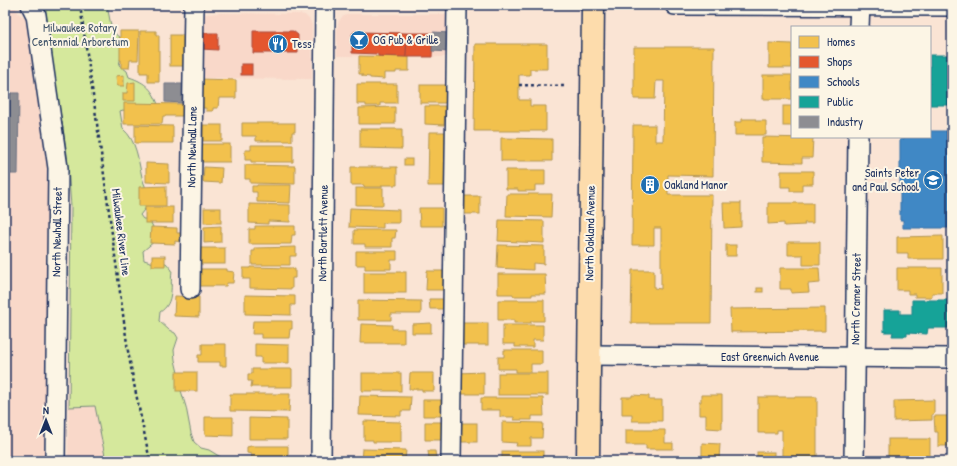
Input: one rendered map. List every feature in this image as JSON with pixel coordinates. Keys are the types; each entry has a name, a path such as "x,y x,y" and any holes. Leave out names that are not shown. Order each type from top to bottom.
{"main road":[{"name":"North Oakland Avenue","path":"588,461 593,5"}],"street":[{"name":"North Newhall Street","path":"31,5 36,15 58,168 55,461"},
{"name":"North Newhall Lane","path":"190,289 194,5"},
{"name":"North Bartlett Avenue","path":"320,461 325,5"},
{"path":"451,461 457,5"},
{"path":"675,5 952,6"},
{"path":"859,6 859,26"},
{"name":"North Cramer Street","path":"854,461 858,138"},
{"name":"East Greenwich Avenue","path":"589,355 952,358"}],"path":[{"name":"Milwaukee River Line","path":"80,5 128,351 150,461"},
{"path":"519,85 565,86"}],"shaded area":[{"path":"5,5 14,5 19,14 28,19 48,170 45,461 5,461"},
{"path":"217,13 305,15 310,20 312,25 312,79 199,78 201,15"},
{"path":"349,14 451,14 451,57 337,56 337,29 339,21 342,17"},
{"path":"92,304 117,461 68,461 69,359"}],"green space":[{"name":"Milwaukee Rotary Centennial Arboretum","path":"45,5 107,5 112,31 120,38 123,48 119,65 127,71 129,77 145,85 152,92 157,101 159,107 132,114 123,110 120,111 123,129 128,134 134,145 143,180 152,200 140,215 143,219 149,219 155,231 155,241 143,251 144,260 154,263 166,263 172,270 170,299 165,308 160,312 159,321 175,333 178,338 174,350 175,360 179,384 194,442 201,448 209,450 227,461 106,461 95,406 69,407 71,206 67,154 49,42"}],"building: Homes":[{"path":"120,31 139,31 138,60 130,60 129,68 121,68"},
{"path":"140,31 156,31 156,35 159,35 159,82 148,82 148,73 140,73"},
{"path":"170,35 188,35 188,66 170,66"},
{"path":"769,43 791,44 791,68 769,68"},
{"path":"475,44 547,44 547,69 530,69 530,75 519,75 519,100 530,100 530,106 546,106 546,131 474,131"},
{"name":"Oakland Manor","path":"634,47 714,47 713,176 668,175 668,195 712,195 711,323 631,323 632,270 654,270 654,288 661,289 661,228 654,228 654,245 632,245 633,125 655,125 655,141 663,141 664,81 656,81 655,99 634,99"},
{"path":"359,56 409,57 409,71 384,73 384,79 362,76 362,74 359,74"},
{"path":"124,75 124,86 117,86 116,76"},
{"path":"763,75 791,75 791,99 763,99"},
{"path":"200,79 236,80 236,98 219,98 218,108 213,108 213,111 206,111 206,108 200,108"},
{"path":"135,82 135,101 123,101 123,93 127,93 128,83"},
{"path":"357,84 397,84 397,103 380,103 380,106 366,106 366,104 357,104"},
{"path":"420,85 448,85 448,103 420,103"},
{"path":"124,103 185,104 185,116 163,116 162,124 124,124"},
{"path":"425,106 445,106 444,125 425,124"},
{"path":"783,106 791,106 791,126 783,126"},
{"path":"395,107 395,124 359,124 359,108"},
{"path":"742,119 766,121 766,135 735,135 735,122 742,122"},
{"path":"242,123 295,123 295,132 292,132 292,141 256,141 256,136 242,136"},
{"path":"135,125 173,126 173,143 135,143"},
{"path":"203,125 222,125 222,141 203,141"},
{"path":"360,129 402,129 402,149 360,148"},
{"path":"429,132 446,132 446,186 428,186"},
{"path":"762,137 813,138 812,158 802,158 802,163 762,162"},
{"path":"501,138 552,139 552,161 501,161"},
{"path":"199,144 230,144 230,162 199,162"},
{"path":"251,145 293,145 293,162 251,162 251,160 245,160 245,150 251,150"},
{"path":"404,159 412,159 412,165 404,165"},
{"path":"146,163 169,164 169,183 146,182"},
{"path":"245,165 295,166 295,184 250,183 250,179 245,179"},
{"path":"204,167 222,168 221,183 203,182"},
{"path":"351,167 397,167 397,185 364,187 364,185 351,185"},
{"path":"506,170 545,170 545,185 535,185 535,191 506,189"},
{"path":"781,171 813,171 813,184 802,184 802,191 790,191 790,187 781,187"},
{"path":"291,185 290,203 257,202 257,192 252,192 252,186"},
{"path":"166,186 166,206 139,206 139,187"},
{"path":"356,188 383,188 383,205 356,205"},
{"path":"507,194 552,194 551,217 506,216"},
{"path":"461,196 480,196 480,214 461,214"},
{"path":"723,203 741,203 741,227 724,228"},
{"path":"768,203 813,203 813,223 784,226 784,223 768,224"},
{"path":"249,204 290,205 290,222 268,221 268,224 249,223"},
{"path":"145,207 173,207 173,223 145,223"},
{"path":"204,208 221,208 221,223 204,223"},
{"path":"350,208 399,210 399,223 383,223 383,228 349,227"},
{"path":"419,208 442,208 442,226 420,226"},
{"path":"499,220 544,221 544,243 498,241"},
{"path":"221,226 221,242 204,243 204,227"},
{"path":"255,226 295,226 295,235 292,235 291,244 249,244 249,229 255,229"},
{"path":"151,227 177,228 177,233 181,233 181,242 175,241 175,244 150,243"},
{"path":"354,230 396,230 395,238 392,238 392,247 365,247 365,244 354,244"},
{"path":"943,236 943,259 908,259 908,253 897,253 897,237"},
{"path":"788,242 820,242 820,265 803,265 803,255 788,255"},
{"path":"498,245 544,246 544,264 533,263 533,270 497,268"},
{"path":"726,245 736,245 736,256 726,256"},
{"path":"296,247 296,256 290,256 290,265 252,265 252,251 255,251 255,248"},
{"path":"200,248 225,248 225,264 200,264"},
{"path":"356,251 397,251 397,260 391,260 391,269 365,269 365,265 356,265"},
{"path":"152,256 165,256 165,266 152,266"},
{"path":"243,268 295,269 295,278 292,278 292,289 250,288 250,279 243,279"},
{"path":"780,268 819,268 820,283 808,284 809,292 791,293 791,289 780,289"},
{"path":"897,268 942,268 942,293 932,293 932,297 915,297 915,294 908,294 908,290 897,290"},
{"path":"196,269 227,269 227,271 234,272 233,283 227,283 226,286 196,286"},
{"path":"427,271 446,271 446,290 426,290"},
{"path":"364,272 406,272 406,293 364,293"},
{"path":"498,274 545,274 546,294 513,296 513,294 498,294"},
{"path":"757,288 763,288 763,292 757,292"},
{"path":"245,295 295,296 295,305 291,305 291,315 245,314"},
{"path":"175,296 199,297 199,317 174,316"},
{"path":"429,299 445,299 445,309 430,309"},
{"path":"358,300 421,301 421,314 391,314 391,320 358,320"},
{"path":"498,300 544,300 544,321 514,323 514,320 498,320"},
{"path":"825,308 825,331 731,332 730,309"},
{"path":"253,321 292,321 292,329 290,329 289,338 261,338 261,334 252,334"},
{"path":"431,323 431,333 412,333 412,324"},
{"path":"458,323 488,323 488,345 458,345"},
{"path":"361,324 392,325 392,329 404,329 404,343 360,343"},
{"path":"503,325 543,325 543,340 533,340 533,347 515,347 515,344 503,344"},
{"path":"202,344 226,344 226,366 220,366 220,362 198,362 198,355 202,355"},
{"path":"255,344 289,345 289,363 261,363 261,357 255,357"},
{"path":"504,350 542,350 542,364 531,364 531,372 516,372 516,369 498,369 498,357 504,357"},
{"path":"252,369 292,369 292,387 251,387 252,381 248,381 248,374 252,374"},
{"path":"176,372 197,372 197,391 176,391"},
{"path":"484,372 484,394 457,394 457,373"},
{"path":"362,373 401,373 401,391 362,391"},
{"path":"410,373 434,373 434,391 409,389"},
{"path":"498,373 548,373 548,395 498,395"},
{"path":"230,394 290,394 289,412 230,411"},
{"path":"632,395 649,396 649,400 662,400 662,421 632,421 632,414 622,414 622,397 632,397"},
{"path":"701,395 722,395 722,429 706,428 706,415 699,415 699,402 701,402"},
{"path":"360,396 411,397 410,411 401,411 401,416 359,415"},
{"path":"758,397 817,397 817,458 782,458 782,430 777,430 777,433 758,433"},
{"path":"481,398 543,398 544,416 532,416 532,420 514,420 514,417 500,417 500,410 481,410"},
{"path":"423,400 441,400 442,416 423,416"},
{"path":"934,400 934,414 932,414 932,420 894,421 894,401"},
{"path":"934,416 952,416 952,446 938,446 938,432 935,432"},
{"path":"205,417 233,417 233,436 205,435"},
{"path":"249,418 287,419 287,439 249,439"},
{"path":"364,421 401,422 401,442 373,442 373,440 364,440"},
{"path":"425,422 442,422 443,440 425,440"},
{"path":"502,422 543,423 542,438 531,438 531,446 516,446 517,443 502,442"},
{"path":"459,423 477,423 477,442 459,442"},
{"path":"626,430 665,430 665,443 673,443 673,449 646,449 646,445 626,445"},
{"path":"888,439 930,439 930,460 888,460"},
{"path":"702,443 720,444 719,460 702,460"},
{"path":"288,446 288,461 251,461 251,454 247,453 247,447"},
{"path":"362,449 406,450 405,461 361,461"},
{"path":"428,451 435,451 436,459 429,459"},
{"path":"502,451 543,451 543,461 502,461"},
{"path":"757,452 774,452 774,461 757,461"}],"building: Shops":[{"path":"253,31 293,31 298,35 298,53 253,53"},
{"path":"355,31 407,33 406,57 352,53 352,34"},
{"path":"202,33 218,33 218,50 201,49"},
{"path":"407,33 433,33 432,57 406,57"},
{"path":"241,64 252,64 252,75 241,75"}],"building: Schools":[{"path":"931,131 952,131 952,228 903,228 903,220 900,220 900,139 931,138"}],"building: Public":[{"path":"931,55 952,55 952,105 931,105"},
{"path":"912,300 949,300 949,328 928,328 927,334 907,333 907,336 892,336 893,332 884,332 884,310 900,310 900,314 912,314"}],"building: Industry":[{"path":"433,32 450,33 450,52 432,51"},
{"path":"165,84 184,84 184,103 165,102"},
{"path":"5,93 19,93 18,174 5,174"}],"place":[{"name":"OG Pub & Grille","path":"359,40"},
{"name":"Tess","path":"278,44"},
{"name":"Saints Peter and Paul School","path":"933,180"},
{"name":"Oakland Manor","path":"650,185"}]}
